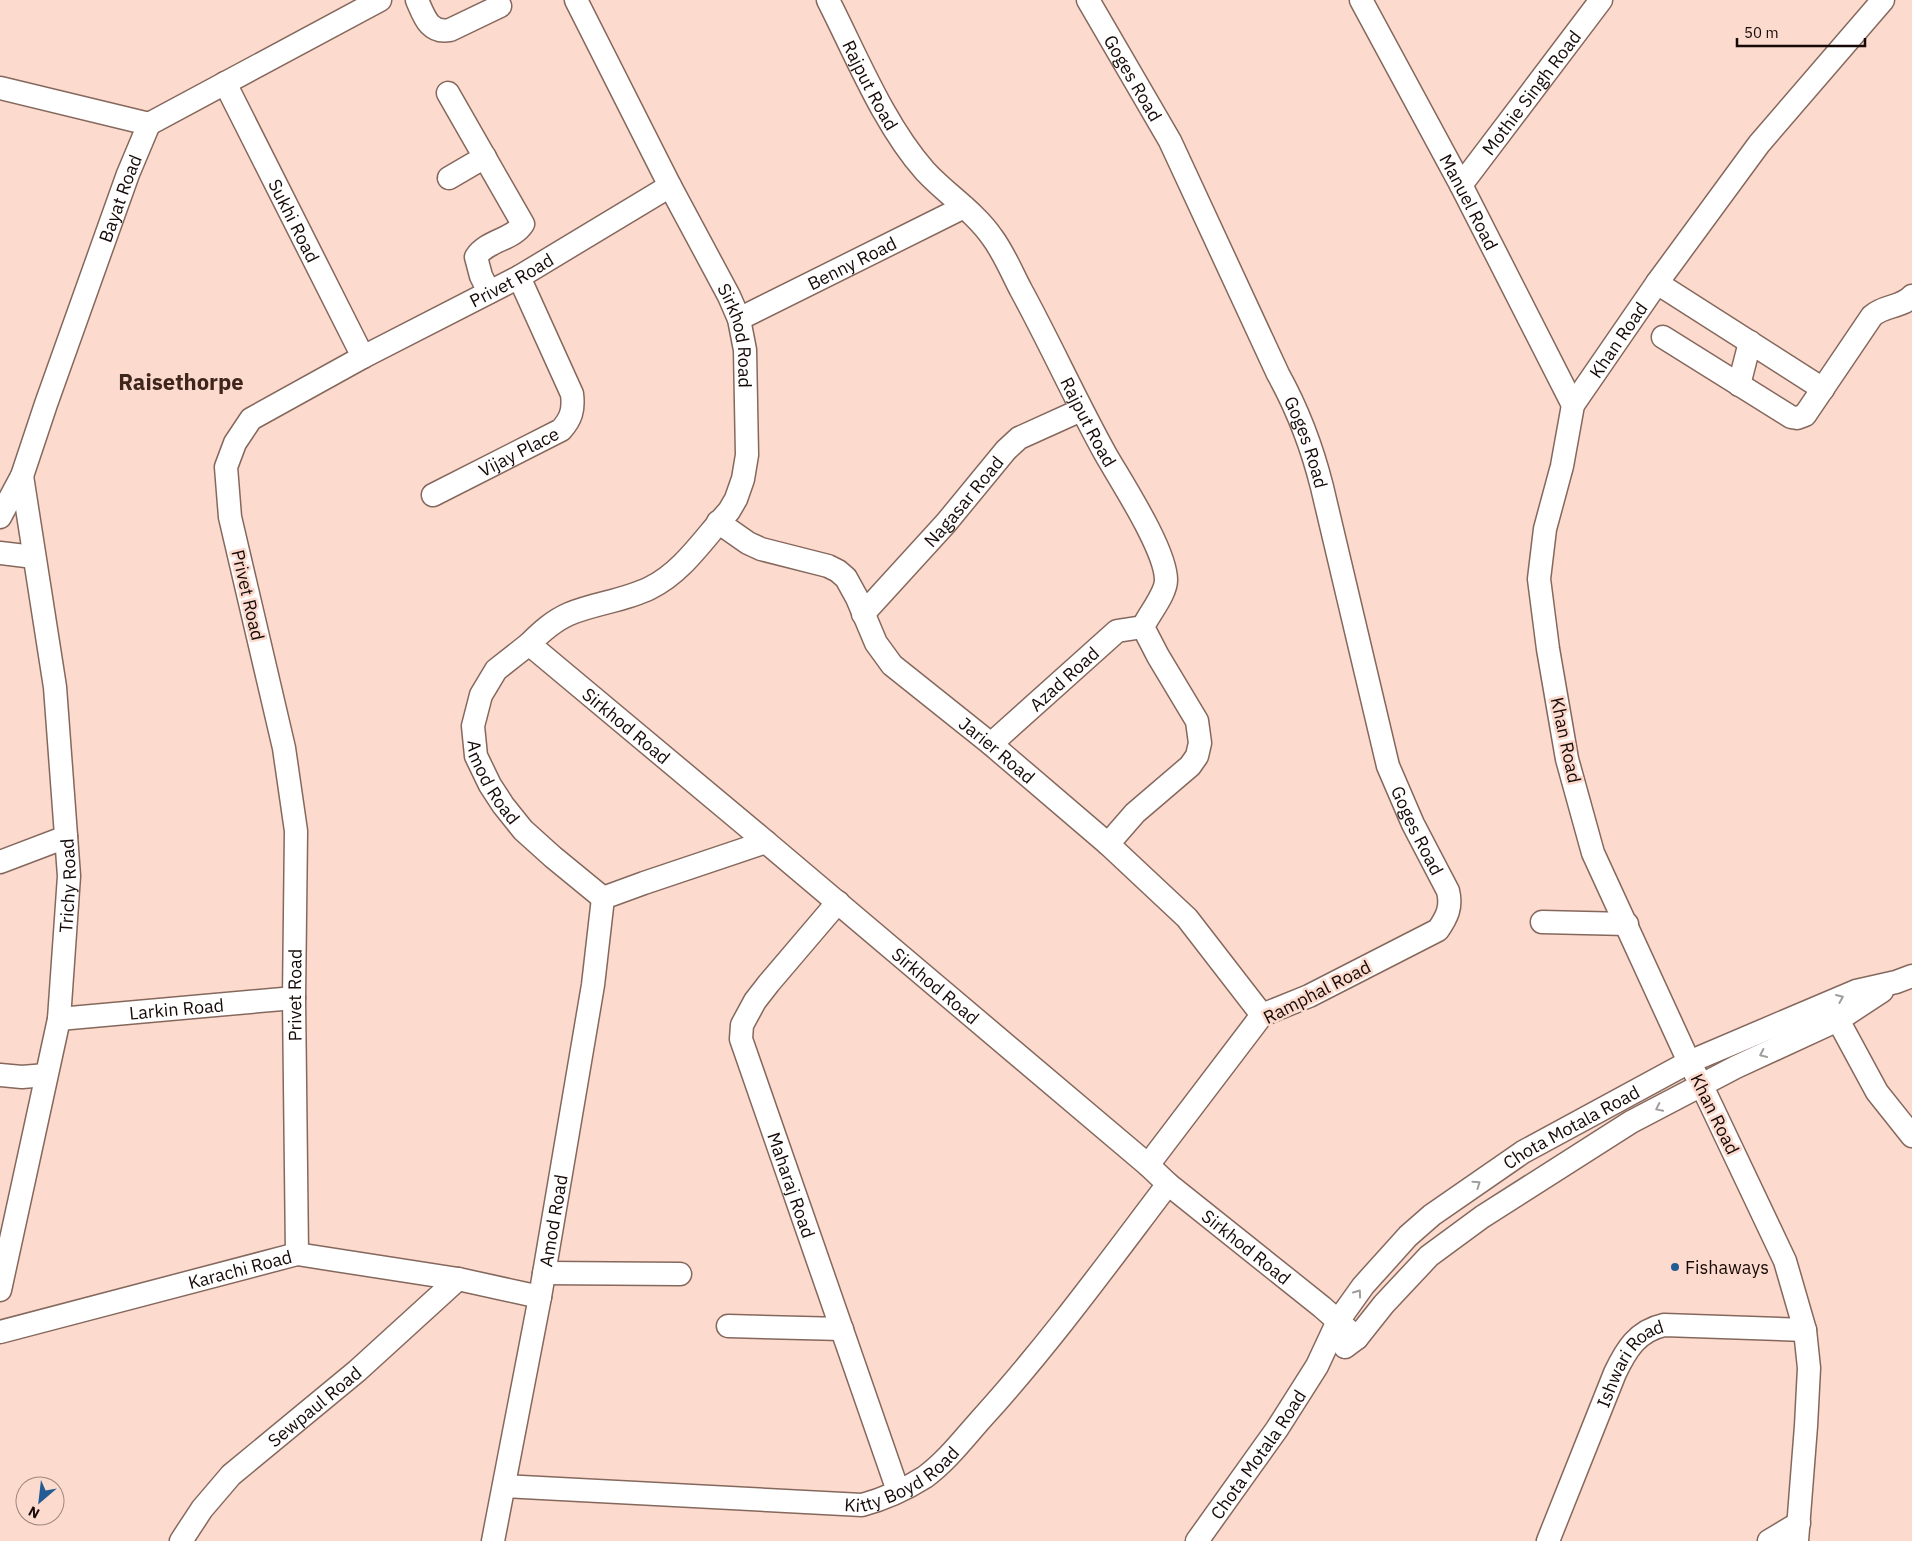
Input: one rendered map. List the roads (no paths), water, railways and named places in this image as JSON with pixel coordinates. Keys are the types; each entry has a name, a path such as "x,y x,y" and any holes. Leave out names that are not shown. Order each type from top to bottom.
{"street":[{"path":"0,88 149,124 380,0"},
{"path":"417,0 426,21 433,28 444,32 500,6"},
{"name":"Sirkhod Road","path":"576,0 740,319 745,350 747,455 743,480 736,500 670,576 648,589 611,603 569,614 543,630 529,644 838,902 1168,1184 1357,1338"},
{"name":"Rajput Road","path":"828,0 884,111 909,150 925,171 964,207 992,237 1045,334 1081,410 1155,543 1165,570 1166,581 1164,591 1143,627"},
{"name":"Goges Road","path":"1088,0 1170,141 1296,408 1313,451 1388,766 1413,824 1448,891 1450,906 1448,912"},
{"name":"Manuel Road","path":"1361,0 1461,185 1573,405"},
{"name":"Mothie Singh Road","path":"1461,185 1601,0"},
{"name":"Khan Road","path":"1798,1532 1809,1368 1805,1330 1784,1262 1689,1062 1594,853 1568,759 1548,649 1540,580 1545,529 1562,466 1573,405 1657,283 1759,144 1883,0"},
{"name":"Sukhi Road","path":"225,83 364,357"},
{"path":"448,93 523,224 519,230 485,248 476,257 481,276 489,292"},
{"name":"Bayat Road","path":"0,517 22,476 128,174 149,124"},
{"path":"449,178 485,157"},
{"name":"Privet Road","path":"297,1254 294,998 296,830 284,748 230,517 226,467 235,443 251,419 364,357 519,277 670,186"},
{"name":"Benny Road","path":"740,319 964,207"},
{"name":"Vijay Place","path":"433,495 561,430 571,416 572,394 519,277"},
{"path":"1657,283 1823,389"},
{"path":"1663,337 1791,417 1798,418 1805,415 1872,316 1880,310 1902,304 1912,296"},
{"path":"1739,384 1750,342"},
{"name":"Nagasar Road","path":"863,614 946,523 1006,450 1019,438 1081,410"},
{"name":"Trichy Road","path":"0,1290 59,1019 69,876 55,687 22,476"},
{"name":"Jarier Road","path":"718,522 761,550 828,566 838,571 851,587 876,643 892,665 991,744 1108,844 1187,918 1262,1015"},
{"path":"0,553 34,557"},
{"path":"1108,844 1135,813 1190,766 1197,756 1200,743 1197,721 1143,627"},
{"name":"Azad Road","path":"991,744 1117,631 1143,627"},
{"name":"Amod Road","path":"493,1541 540,1297 593,985 604,898 523,830 490,786 476,756 474,726 481,695 496,670 529,644"},
{"path":"0,862 66,837"},
{"path":"604,898 766,842"},
{"name":"Maharaj Road","path":"838,902 755,1001 742,1025 742,1039 898,1491"},
{"name":"Ramphal Road","path":"1148,1165 1262,1015 1309,996 1438,930 1448,912"},
{"path":"1542,922 1627,924"},
{"name":"Chota Motala Road","path":"1197,1541 1277,1429 1317,1366 1338,1321 1363,1286 1408,1236 1432,1215 1523,1152 1689,1062 1856,991 1904,979"},
{"name":"Chota Motala Road","path":"1317,1366 1357,1338 1384,1304 1429,1256 1482,1217 1631,1122 1736,1067 1838,1020 1904,979"},
{"name":"Larkin Road","path":"59,1019 294,998"},
{"path":"1838,1020 1877,1092 1912,1136"},
{"path":"0,1075 22,1077 46,1076"},
{"name":"Kitty Boyd Road","path":"504,1486 862,1505 882,1500 925,1476 942,1462 994,1405 1050,1338 1168,1184"},
{"name":"Karachi Road","path":"0,1332 297,1254 458,1279 540,1297"},
{"path":"544,1273 680,1274"},
{"name":"Sewpaul Road","path":"181,1541 202,1509 231,1475 357,1371 458,1279"},
{"name":"Ishwari Road","path":"1548,1541 1614,1373 1633,1342 1652,1328 1664,1325 1805,1330"},
{"path":"728,1326 842,1329"},
{"path":"1769,1541 1798,1532"}],"place":[{"name":"Fishaways","path":"1675,1267"}],"district":[{"name":"Raisethorpe","path":"181,381"}]}
